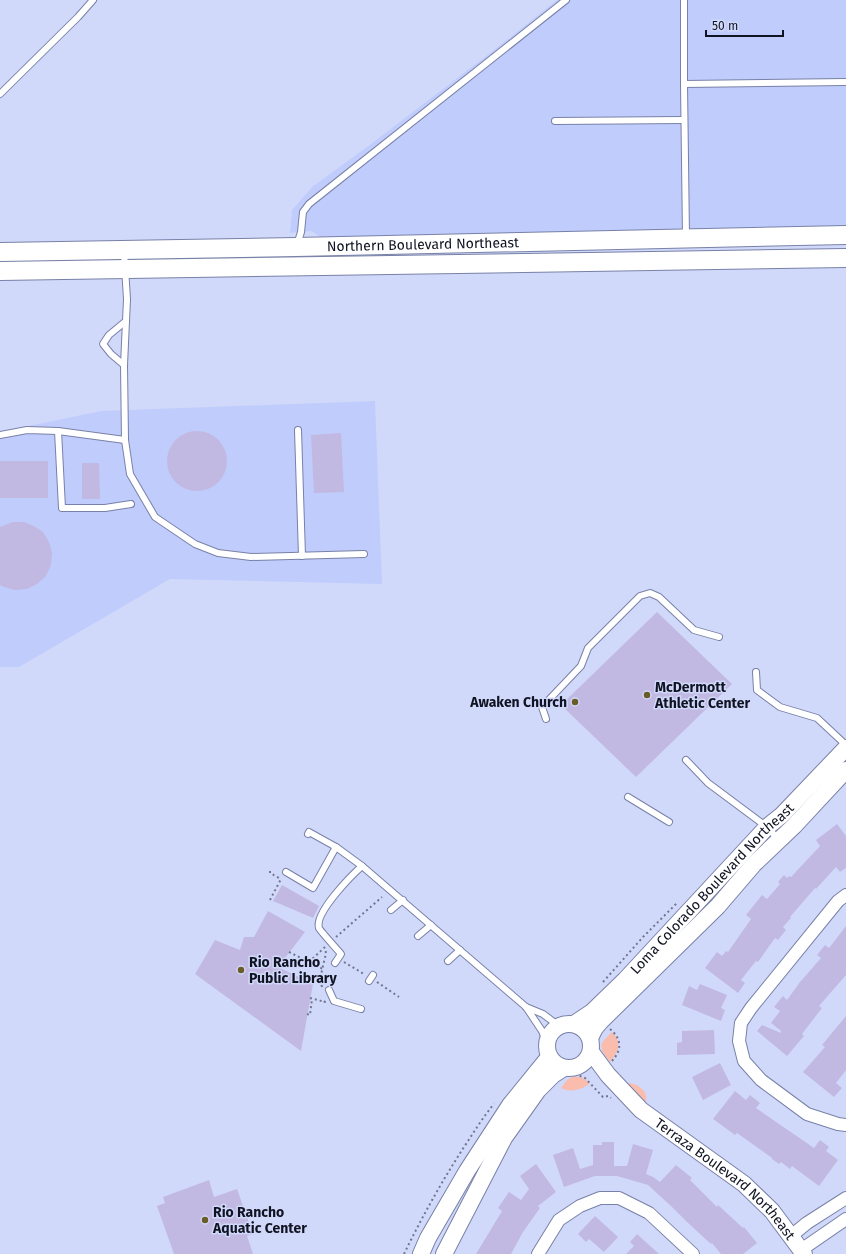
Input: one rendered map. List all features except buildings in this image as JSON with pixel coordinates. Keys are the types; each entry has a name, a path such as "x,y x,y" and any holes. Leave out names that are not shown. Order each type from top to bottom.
{"main road":[{"name":"Northern Boulevard Northeast","path":"0,271 125,268 294,256 686,238 846,235"},
{"name":"Northern Boulevard Northeast","path":"0,252 124,250 294,256 686,260 846,258"}],"street":[{"path":"686,238 686,260"},
{"name":"Loma Colorado Boulevard Northeast","path":"421,1254 428,1238 471,1164 548,1050 549,1037 553,1030 592,1012 625,980 767,827 782,815 846,748"},
{"name":"Loma Colorado Boulevard Northeast","path":"444,1254 504,1138 538,1090 553,1075 572,1069 586,1062 594,1028 718,906 754,864 846,770"},
{"path":"846,894 838,901 751,1008 742,1023 739,1041 744,1061 761,1080 807,1114 838,1124 846,1125"},
{"path":"566,1025 580,1027 586,1032 590,1045"},
{"name":"Terraza Boulevard Northeast","path":"590,1045 608,1075 641,1110 744,1184 772,1211 802,1252"},
{"path":"548,1050 553,1062 572,1069"},
{"name":"Terraza Boulevard Northeast","path":"572,1069 592,1073 627,1104 641,1110"},
{"path":"538,1254 559,1220 580,1206 600,1198 619,1198 649,1214 693,1254"},
{"path":"791,1236 807,1223 846,1198"},
{"path":"802,1252 846,1219"}],"lane":[{"path":"0,94 78,17 93,0"},
{"path":"294,256 301,232 303,212 309,204 566,0"},
{"path":"684,0 686,238"},
{"path":"684,84 846,82"},
{"path":"554,121 684,120"},
{"path":"124,250 127,299 124,365 125,440 130,474 155,517 195,544 218,552 251,557 364,554"},
{"path":"124,365 111,354 103,344 109,334 126,321"},
{"path":"0,435 27,430 58,431 125,440"},
{"path":"298,430 302,556"},
{"path":"58,431 62,508 105,508 130,504"},
{"path":"546,719 542,706 581,666 588,648 640,596 650,593 659,597 694,630 719,637"},
{"path":"756,672 757,690 780,707 817,718 846,744"},
{"path":"686,760 708,783 767,827 779,840"},
{"path":"628,797 669,822"},
{"path":"308,834 309,832 336,847 362,866 526,1007 542,1031 548,1050"},
{"path":"286,872 313,888 336,847"},
{"path":"336,963 341,954 319,928 319,921 327,905 349,877 362,866"},
{"path":"391,910 402,900"},
{"path":"418,936 431,925"},
{"path":"448,961 460,950"},
{"path":"329,990 334,1001 361,1008"},
{"path":"526,1007 566,1025"}],"path":[{"path":"270,900 282,879"},
{"path":"334,939 382,897"},
{"path":"309,962 328,945"},
{"path":"322,993 320,979 326,954 325,947"},
{"path":"289,952 323,969"},
{"path":"344,962 369,977"},
{"path":"377,982 399,997"},
{"path":"307,1014 310,1015 311,999 325,1002 323,997"},
{"path":"607,1034 612,1030 618,1038 620,1045 618,1052 609,1064"},
{"path":"572,1069 585,1078 603,1097"}],"shaded area":[{"path":"557,0 846,0 846,231 326,240 311,231 290,233 292,210 312,187 371,144"},
{"path":"375,401 382,584 170,579 19,667 0,667 0,432 101,411"},
{"path":"612,1032 617,1040 618,1047 610,1062 603,1053 601,1045"},
{"path":"574,1076 583,1078 590,1083 576,1090 565,1090 561,1088 567,1080"},
{"path":"630,1083 637,1085 642,1089 646,1095 646,1102 629,1088 628,1084"}],"place":[{"name":"McDermott Athletic Center","path":"647,695"},
{"name":"Awaken Church","path":"575,702"},
{"name":"Rio Rancho Public Library","path":"241,970"},
{"name":"Rio Rancho Aquatic Center","path":"205,1220"}]}
